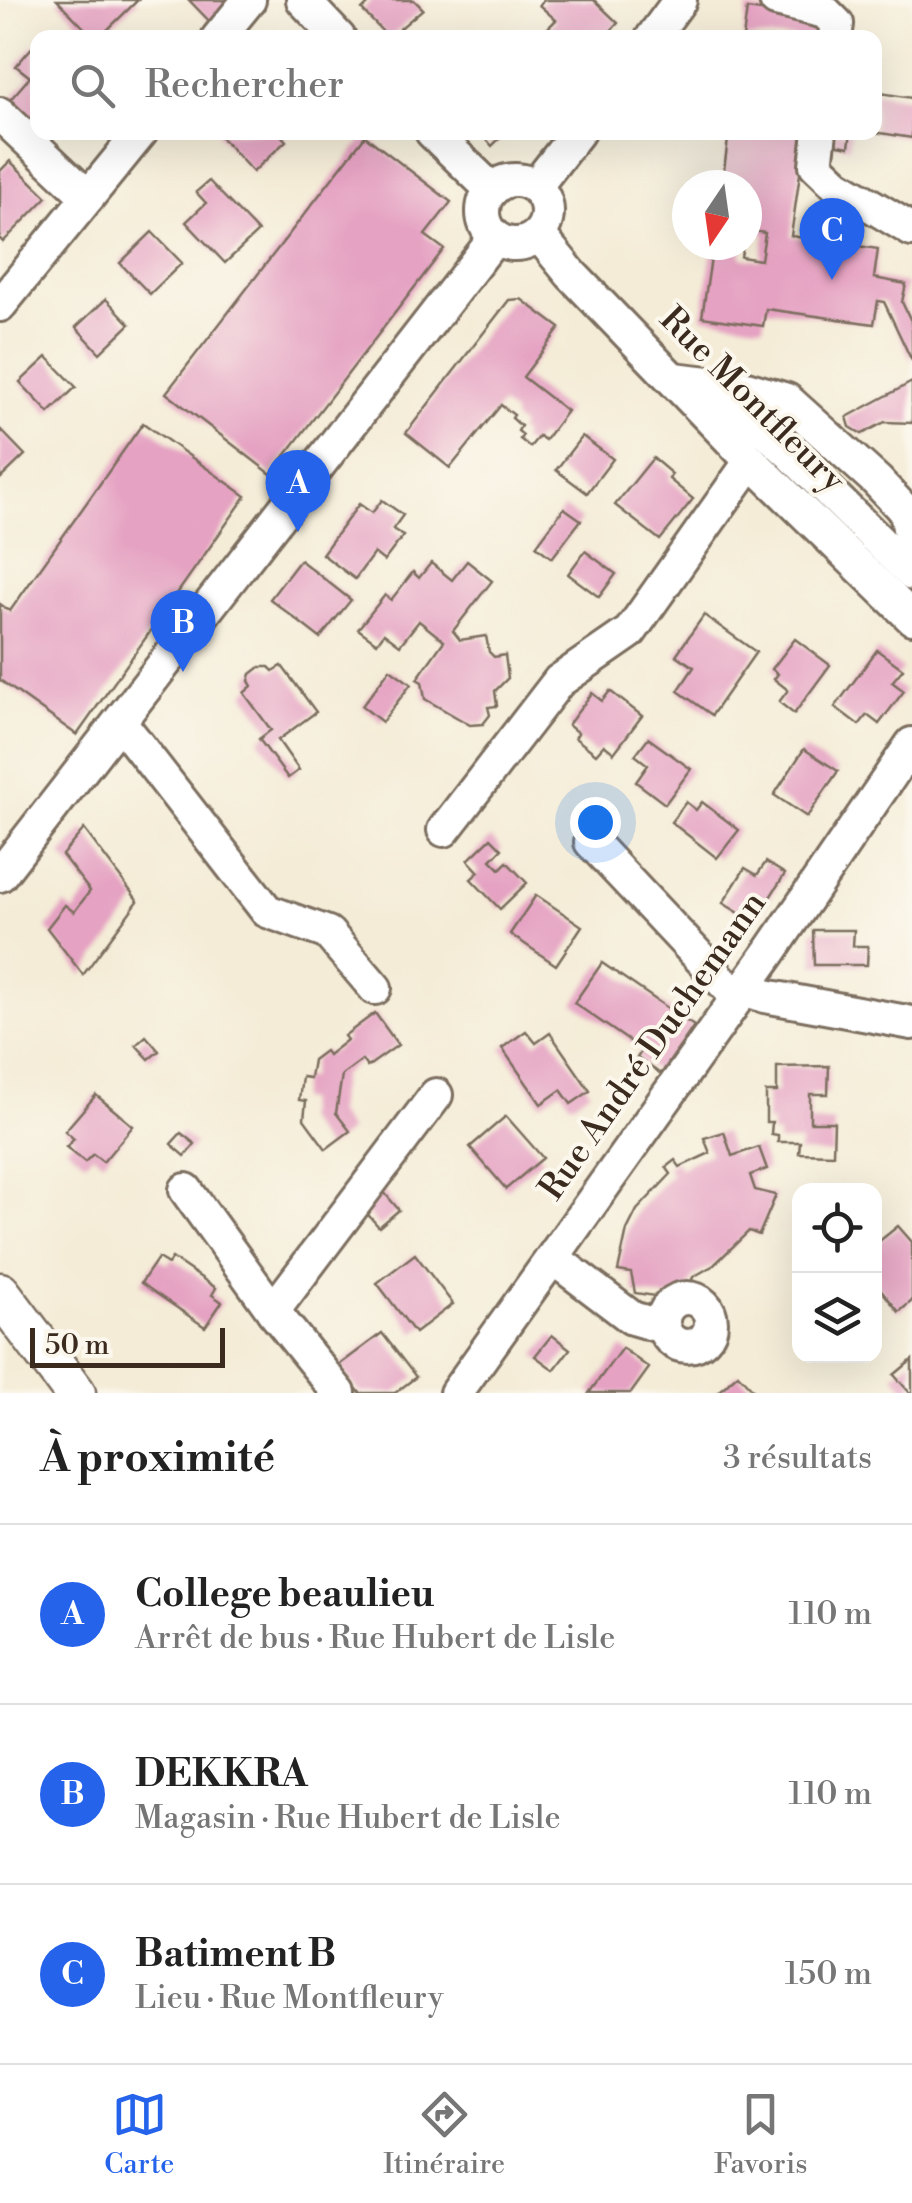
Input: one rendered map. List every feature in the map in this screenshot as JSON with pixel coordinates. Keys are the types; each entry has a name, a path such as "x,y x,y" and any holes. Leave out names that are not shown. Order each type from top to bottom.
{"main road":[{"path":"0,1293 76,1393"}],"street":[{"path":"225,30 249,0"},
{"path":"303,0 331,30"},
{"path":"658,30 680,0"},
{"path":"776,0 826,12 837,24 836,30"},
{"path":"0,114 88,197"},
{"path":"0,305 134,140"},
{"path":"440,140 492,190"},
{"path":"535,188 572,140"},
{"path":"819,140 816,164 837,185 912,230"},
{"path":"513,180 535,188 548,210 546,224 538,235 518,245 495,238 483,215 492,190 513,180"},
{"name":"Rue Montfleury","path":"538,235 752,460 910,594"},
{"path":"0,875 495,238"},
{"path":"674,379 728,385 787,400 878,481 906,512 912,545"},
{"path":"728,385 910,594"},
{"path":"444,830 559,681 630,632 752,460"},
{"path":"120,722 267,911 328,933 374,988"},
{"name":"Rue André Duchemann","path":"456,1393 741,993 912,744"},
{"path":"591,842 741,993 912,1024"},
{"path":"273,1310 436,1095"},
{"path":"186,1190 339,1393"},
{"path":"553,1258 632,1318 663,1327"}],"building":[{"path":"57,0 138,0 107,30 86,30"},
{"path":"189,0 243,0 215,27"},
{"path":"372,0 414,0 423,9 398,30 381,30 362,10"},
{"path":"544,0 594,0 618,23 611,30 546,30 556,20 539,5"},
{"path":"747,9 822,20 821,30 744,30"},
{"path":"30,50 30,77 16,66"},
{"path":"30,77 30,119 9,101"},
{"path":"882,93 912,98 912,138 882,133"},
{"path":"223,140 285,140 286,141 253,172"},
{"path":"362,140 370,140 451,202 425,235 444,249 271,474 166,393"},
{"path":"728,140 805,140 791,236 878,249 874,278 906,284 902,302 912,323 912,361 884,302 878,301 874,324 766,309 763,326 702,317 711,260 762,260 762,170 724,170"},
{"path":"834,140 850,140 849,147 833,144"},
{"path":"10,161 47,197 3,242 0,171"},
{"path":"209,181 258,232 225,263 186,222 206,203 196,192"},
{"path":"152,232 182,263 150,294 120,263"},
{"path":"106,299 130,324 100,353 76,327"},
{"path":"521,299 560,328 523,377 567,411 545,440 539,436 530,447 520,439 521,426 512,418 514,415 501,405 450,468 406,433 509,300"},
{"path":"47,357 76,387 49,413 20,382"},
{"path":"912,382 912,423 885,422 862,434 850,427 847,417"},
{"path":"143,423 246,496 77,735 0,680 0,604 10,611"},
{"path":"0,429 25,455 0,479"},
{"path":"582,436 613,459 587,493 556,470"},
{"path":"653,458 672,474 669,479 693,499 660,540 615,505"},
{"path":"382,500 403,515 393,529 403,536 384,561 374,553 355,579 322,554 359,504 372,513"},
{"path":"564,508 581,520 552,558 536,546"},
{"path":"585,551 616,574 599,597 568,574"},
{"path":"300,560 351,600 320,638 270,599"},
{"path":"467,561 492,581 453,631 460,640 486,636 494,657 505,655 508,678 495,691 497,706 488,707 490,715 483,724 470,725 425,699 422,682 417,679 444,641 419,621 400,645 384,633 377,643 358,629 385,595 391,600 413,572 419,578 431,563 452,580"},
{"path":"704,615 756,652 712,715 678,691 694,667 676,655"},
{"path":"795,639 830,665 794,714 779,702 788,690 774,679 778,674 772,669"},
{"path":"877,650 903,669 892,682 904,691 879,724 867,715 859,725 835,707"},
{"path":"282,666 316,712 278,740 299,770 288,778 259,739 271,730 244,693 252,686 251,674 260,667 273,671"},
{"path":"390,669 411,684 382,722 362,706"},
{"path":"610,691 642,716 614,753 604,745 596,754 575,738 578,733 568,725 592,693 602,701"},
{"path":"648,738 691,769 665,804 636,782 648,765 635,755"},
{"path":"804,749 838,771 807,817 774,795"},
{"path":"686,802 696,810 702,802 739,830 717,858 671,822"},
{"path":"84,829 138,901 83,975 47,928 65,905 74,912 90,891 62,855"},
{"path":"491,838 502,849 491,860 500,869 507,862 527,883 500,909 471,879 479,872 468,860"},
{"path":"766,862 785,874 754,922 723,903 745,868 757,875"},
{"path":"536,895 582,926 556,965 510,934"},
{"path":"813,930 854,930 853,946 868,946 867,965 814,965"},
{"path":"602,963 694,1026 661,1074 637,1058 642,1050 574,1003"},
{"path":"375,1013 398,1045 367,1067 362,1060 342,1075 336,1113 350,1131 326,1149 304,1119 306,1101 299,1100 302,1077 310,1078 313,1060 325,1051 328,1055 347,1040 344,1036"},
{"path":"526,1031 536,1043 550,1033 590,1091 571,1104 561,1090 541,1104 502,1048"},
{"path":"146,1036 159,1051 149,1059 136,1045"},
{"path":"829,1066 828,1094 810,1094 810,1122 834,1122 833,1154 799,1153 800,1142 778,1142 778,1135 771,1134 772,1122 766,1122 766,1092 777,1092 777,1067"},
{"path":"96,1095 133,1126 103,1162 93,1154 85,1162 66,1147 74,1139 65,1131"},
{"path":"506,1116 543,1158 506,1189 470,1147"},
{"path":"724,1132 732,1156 759,1147 767,1169 750,1175 755,1190 776,1195 759,1235 749,1231 714,1265 693,1277 681,1293 668,1298 635,1293 631,1273 618,1271 627,1230 637,1210 671,1174 666,1167 675,1160 680,1167 710,1153 704,1138"},
{"path":"181,1133 195,1144 185,1156 171,1144"},
{"path":"383,1191 399,1210 379,1227 363,1209"},
{"path":"898,1226 912,1242 912,1301 899,1312 882,1291 882,1239"},
{"path":"415,1254 453,1304 415,1333 377,1283"},
{"path":"158,1258 168,1264 172,1258 216,1288 212,1295 222,1302 205,1327 141,1283"},
{"path":"382,1333 416,1377 395,1393 360,1393 339,1365"},
{"path":"552,1335 570,1349 554,1370 535,1356"},
{"path":"622,1348 649,1368 631,1393 589,1393"},
{"path":"912,1360 912,1393 910,1393 894,1375"},
{"path":"738,1374 756,1393 718,1393 730,1381"}],"place":[{"name":"Batiment B","path":"832,280"},
{"name":"College beaulieu","path":"298,532"},
{"name":"DEKKRA","path":"183,672"}]}
